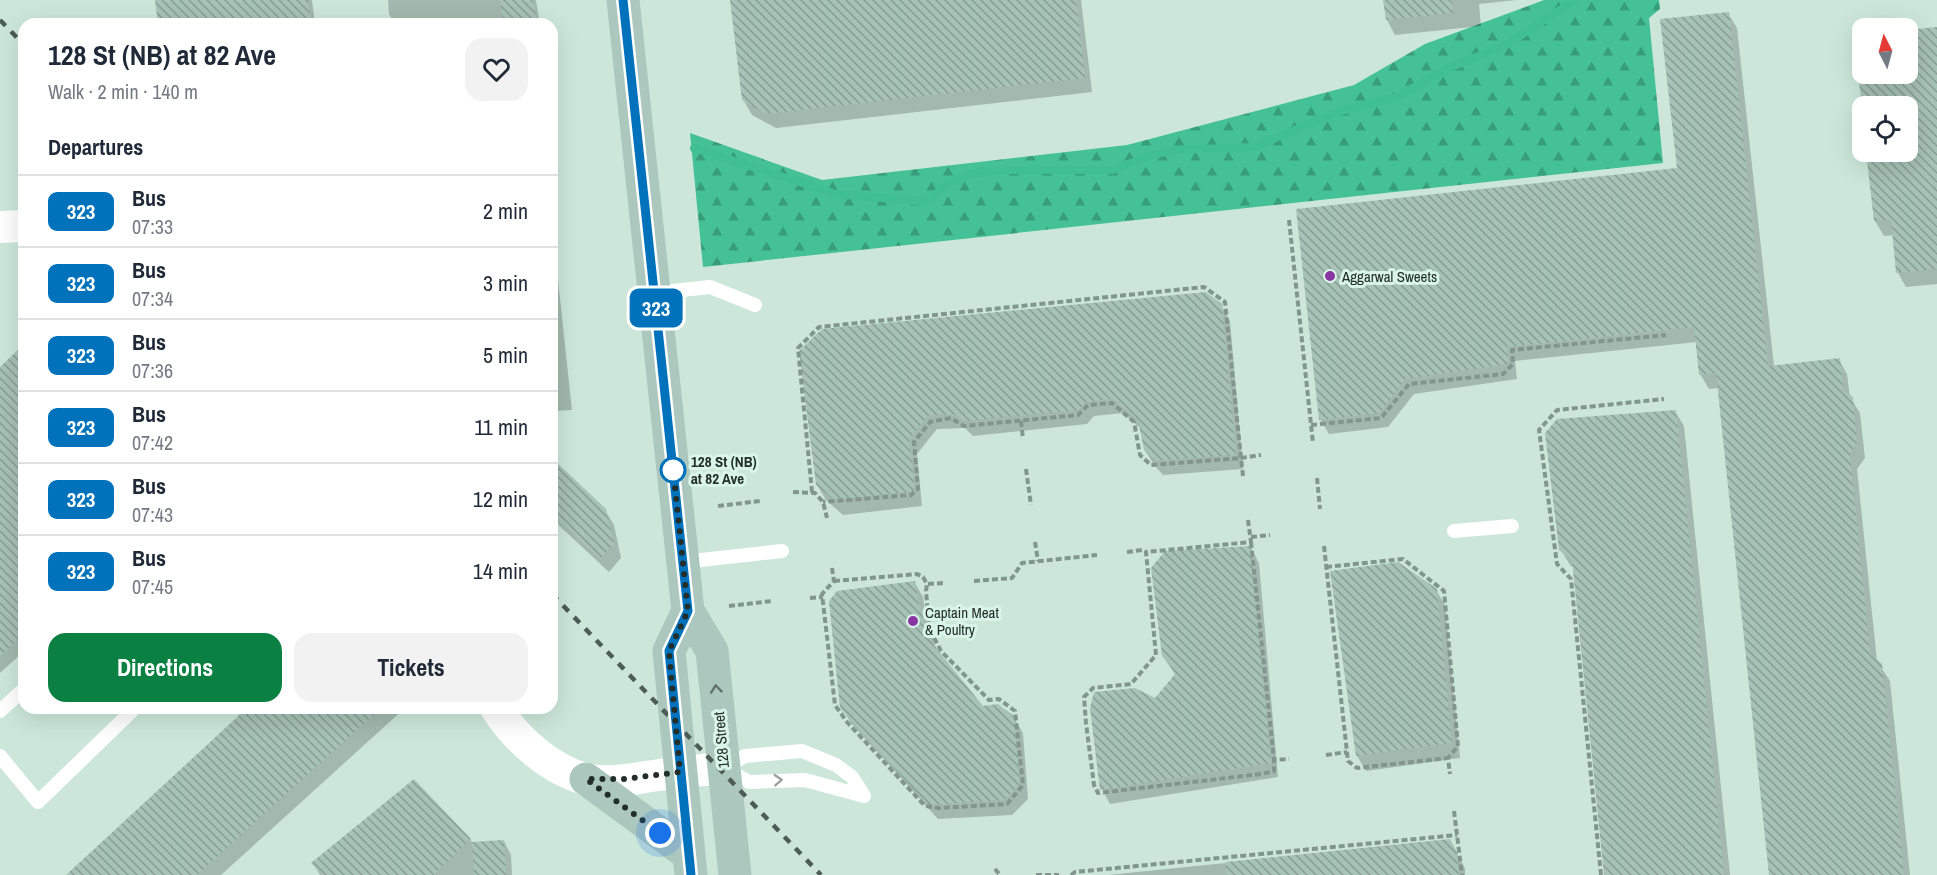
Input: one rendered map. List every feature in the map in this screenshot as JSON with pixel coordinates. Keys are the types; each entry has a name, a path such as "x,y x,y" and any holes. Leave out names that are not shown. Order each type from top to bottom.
{"main road":[{"name":"128 Street","path":"623,0 688,611 712,651 735,875"},
{"path":"688,611 669,651 689,865"},
{"path":"586,779 689,865"}],"street":[{"path":"0,227 18,226"},
{"path":"501,714 520,739 536,753 556,766 586,779 609,780 724,768"}],"lane":[{"path":"654,293 710,287 755,304"},
{"path":"1454,531 1512,526"},
{"path":"683,562 782,551"},
{"path":"0,711 18,694"},
{"path":"0,756 38,802 129,714"},
{"path":"802,751 836,765 852,777 864,796 805,780 749,782 724,768 745,756 802,751"}],"path":[{"path":"1289,220 1313,443"},
{"path":"812,492 798,348 819,327 1204,287 1226,302 1243,476"},
{"path":"1311,425 1381,418 1409,384 1503,374 1513,364 1512,350 1666,335"},
{"path":"1601,875 1571,579 1557,564 1539,429 1557,410 1664,399"},
{"path":"823,502 911,495 918,489 919,479 914,442 930,422 951,418 964,426 1021,421 1078,415 1088,405 1112,403 1134,422 1140,455 1151,465 1261,456"},
{"path":"1021,421 1023,439"},
{"path":"1026,469 1030,505"},
{"path":"1317,478 1320,509"},
{"path":"793,492 815,493 823,502 827,518"},
{"path":"718,506 760,501"},
{"path":"1146,552 1155,655 1131,684 1093,688 1084,697 1094,785 1098,793 1274,771 1248,520"},
{"path":"1127,552 1142,550 1146,552 1251,540 1270,535"},
{"path":"1035,542 1038,561"},
{"path":"1324,546 1326,567 1348,761 1357,768 1448,758 1458,746 1444,591 1403,559 1326,567"},
{"path":"974,581 1012,578 1022,563 1096,555"},
{"path":"832,568 834,581"},
{"path":"917,574 923,577 927,584 929,628 941,651 989,700 999,699 1015,711 1023,785 1007,804 939,808 925,806 847,722 835,705 822,594 834,581 917,574"},
{"path":"927,584 944,583"},
{"path":"810,598 823,597"},
{"path":"729,606 772,601"},
{"path":"1326,755 1347,752"},
{"path":"1448,758 1450,774"},
{"path":"1274,760 1289,759"},
{"path":"1454,811 1462,875"},
{"path":"1071,875 1075,872 1457,835"},
{"path":"994,869 1000,875"},
{"path":"1036,875 1059,875"}],"green space":[{"path":"1544,0 1659,0 1660,9 1649,18 1663,163 703,267 690,133 822,180 1127,145 1354,85 1425,44"}],"building":[{"path":"155,0 308,0 310,18 157,18"},
{"path":"500,0 533,0 536,18 503,18"},
{"path":"730,0 1076,0 1085,78 766,114 742,100"},
{"path":"1383,0 1452,0 1453,13 1386,20"},
{"path":"1729,12 1768,366 1840,358 1843,390 1853,397 1857,443 1850,454 1870,653 1882,664 1904,875 1769,875 1716,373 1699,375 1694,327 1507,347 1509,364 1405,379 1380,413 1319,420 1296,209 1677,168 1660,19"},
{"path":"1937,27 1937,269 1896,273 1891,220 1874,221 1867,162 1918,162 1918,96 1861,96 1859,84 1918,84 1918,29"},
{"path":"1206,292 1222,304 1236,455 1154,461 1144,450 1138,420 1113,399 1085,402 1079,410 964,421 955,414 929,415 909,439 915,491 834,500 816,485 799,351 822,329"},
{"path":"18,350 18,640 0,656 0,367"},
{"path":"1676,410 1724,875 1604,875 1572,560 1559,550 1545,433 1557,419"},
{"path":"558,464 606,509 614,544 600,559 558,520"},
{"path":"1251,546 1271,763 1100,790 1090,708 1094,692 1135,688 1155,698 1176,673 1162,656 1151,568 1165,551"},
{"path":"1398,562 1437,589 1452,743 1356,756 1330,571"},
{"path":"915,581 919,606 932,643 983,706 998,704 1015,717 1020,784 1004,800 928,805 840,708 829,601 837,591"},
{"path":"240,714 374,714 197,875 66,875"},
{"path":"414,779 471,839 433,875 323,875 311,863"},
{"path":"1450,839 1457,852 1459,875 1226,875 1226,862"},
{"path":"504,840 506,875 474,875 472,842"}],"waterway":[{"path":"694,148 836,194 928,202 944,185 971,174 998,170 1113,170 1146,157 1173,150 1254,147 1337,112 1397,97 1444,70 1506,45 1575,0"}],"railway":[{"path":"0,20 18,39"},
{"path":"558,600 821,875"}],"bus line":[{"name":"323","path":"623,0 688,611 669,651 691,875"}],"place":[{"name":"Aggarwal Sweets","path":"1330,276"},
{"name":"128 St (NB) at 82 Ave","path":"673,470"},
{"name":"Captain Meat & Poultry","path":"913,621"}],"route":[{"path":"660,833 586,779 638,778 680,772 669,651 688,611 673,468 673,470"}]}
